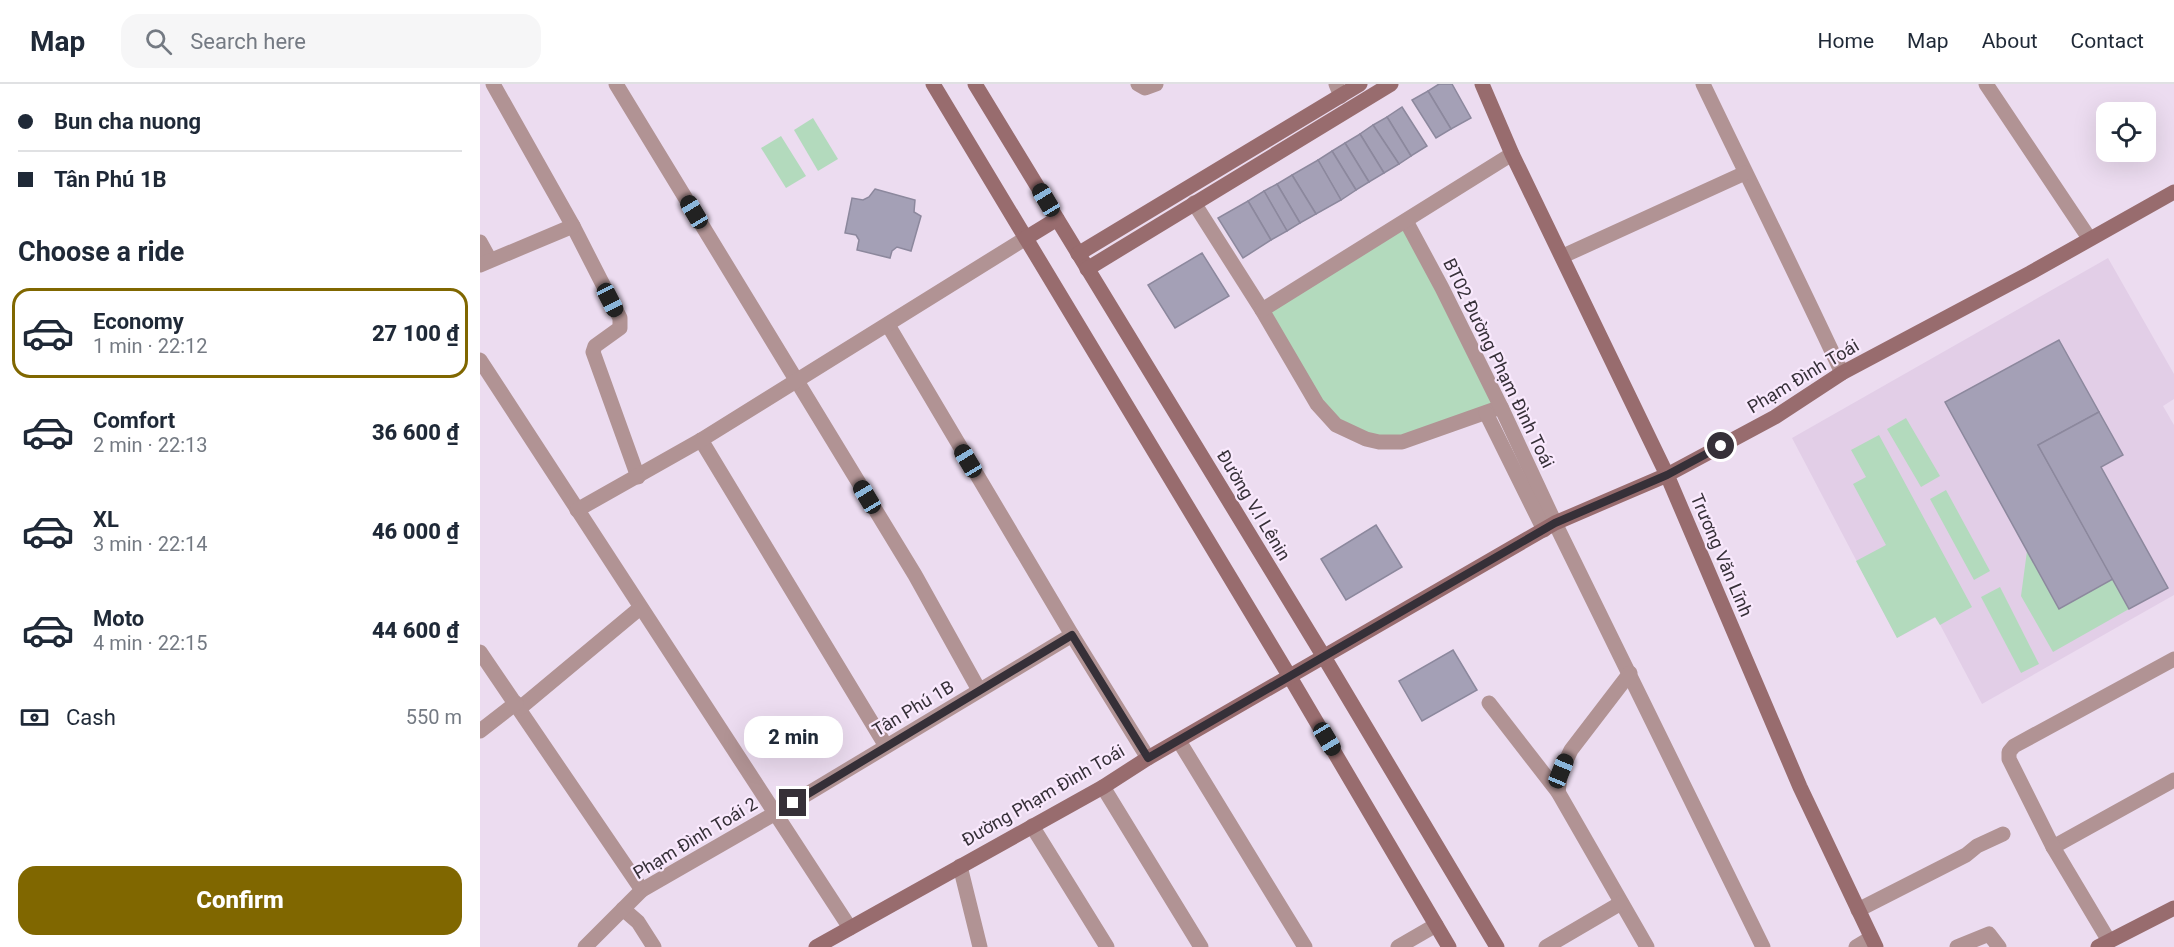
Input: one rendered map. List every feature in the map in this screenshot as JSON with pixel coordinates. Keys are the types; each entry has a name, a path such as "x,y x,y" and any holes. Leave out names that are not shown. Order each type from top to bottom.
{"street":[{"path":"493,84 573,226 621,322 620,328 595,346 592,352 638,477"},
{"path":"616,84 915,575 979,690"},
{"path":"933,84 1290,677 1449,947"},
{"name":"Đường V.I Lênin","path":"975,84 1324,657 1497,947"},
{"path":"1138,84 1145,88 1156,84"},
{"path":"1078,254 1338,90 1360,84"},
{"path":"1088,269 1391,84"},
{"name":"Trương Văn Lĩnh","path":"1482,84 1512,154 1667,475 1800,787 1873,942"},
{"path":"1703,84 1842,373"},
{"path":"1986,84 2089,238"},
{"path":"1262,310 1512,154"},
{"path":"1563,256 1745,173"},
{"name":"Phạm Đình Toái","path":"1290,677 1550,527 1667,475 1775,417 1842,373 2030,273 2174,192"},
{"path":"1194,203 1262,310 1322,412 1336,425 1355,436 1379,442 1402,442 1501,407"},
{"path":"577,510 701,440 1057,219"},
{"name":"BT02 Đường Phạm Đình Toái","path":"1406,221 1501,407 1550,527"},
{"path":"480,242 485,262 573,226"},
{"path":"888,325 1072,635 1148,758"},
{"path":"480,360 850,928"},
{"name":"BT02 Đường Phạm Đình Toái","path":"1486,412 1550,527"},
{"path":"701,440 886,746"},
{"path":"1550,527 1630,673 1763,947"},
{"path":"480,731 518,705 640,608"},
{"name":"Tân Phú 1B","path":"774,814 1072,635"},
{"path":"480,652 642,891"},
{"path":"2174,659 2011,748 2009,759 2104,944 2174,908"},
{"path":"1558,792 1561,771 1571,750 1630,673"},
{"name":"Đường Phạm Đình Toái","path":"816,947 1103,787 1148,758 1290,677"},
{"path":"1489,704 1558,792 1647,947"},
{"path":"1179,741 1305,947"},
{"path":"2053,847 2174,780"},
{"path":"1103,787 1201,947"},
{"name":"Phạm Đình Toái 2","path":"585,947 642,891 774,814"},
{"path":"1032,826 1107,947"},
{"path":"1858,910 2003,834"},
{"path":"960,866 980,947"},
{"path":"1546,947 1621,903"},
{"path":"623,909 638,922 654,947"},
{"path":"1398,947 1436,925"},
{"path":"1957,947 1989,934 1999,947"},
{"path":"1856,947 1873,942"}],"shaded area":[{"path":"2108,258 2174,374 2174,399 2163,406 2174,425 2174,595 1982,704 1936,617 1897,638 1792,438"}],"green space":[{"path":"813,118 838,159 818,171 794,130"},
{"path":"781,136 806,176 786,188 761,148"},
{"path":"1406,221 1501,407 1402,442 1336,425 1262,310"},
{"path":"1906,418 1940,476 1921,487 1887,429"},
{"path":"1879,435 1972,607 1940,625 1935,617 1897,638 1856,561 1886,545 1853,484 1866,477 1851,450"},
{"path":"1946,490 1990,571 1974,580 1930,499"},
{"path":"2027,551 2059,608 2113,579 2129,609 2053,652 2021,596"},
{"path":"2000,587 2039,664 2021,673 1981,597"}],"building":[{"path":"1439,84 1452,84 1471,118 1451,129 1428,91"},
{"path":"1428,91 1451,129 1436,138 1412,100"},
{"path":"1402,107 1427,146 1411,156 1387,117"},
{"path":"1387,117 1411,156 1399,164 1373,125"},
{"path":"1373,125 1399,164 1384,173 1360,134"},
{"path":"1360,134 1384,173 1369,182 1345,143"},
{"path":"1345,143 1369,182 1356,190 1332,151"},
{"path":"1332,151 1356,190 1341,200 1318,160"},
{"path":"1318,160 1341,200 1316,214 1292,175"},
{"path":"1292,175 1316,214 1300,223 1277,184"},
{"path":"1277,184 1300,223 1287,231 1264,191"},
{"path":"875,189 915,200 914,212 921,216 911,251 897,247 892,251 890,258 857,250 859,240 856,235 845,233 852,198 863,200 869,197"},
{"path":"1264,191 1287,231 1271,240 1248,201"},
{"path":"1248,201 1271,240 1243,258 1218,218"},
{"path":"1202,253 1229,296 1175,328 1148,285"},
{"path":"2059,340 2099,412 2038,445 2113,579 2059,609 1945,402"},
{"path":"2099,412 2123,455 2101,467 2168,588 2129,609 2038,445"},
{"path":"1376,525 1402,567 1346,600 1321,559"},
{"path":"1453,650 1477,690 1422,721 1399,681"}],"route":[{"path":"793,803 1072,635 1148,758 1555,523 1667,475 1721,446"}]}
